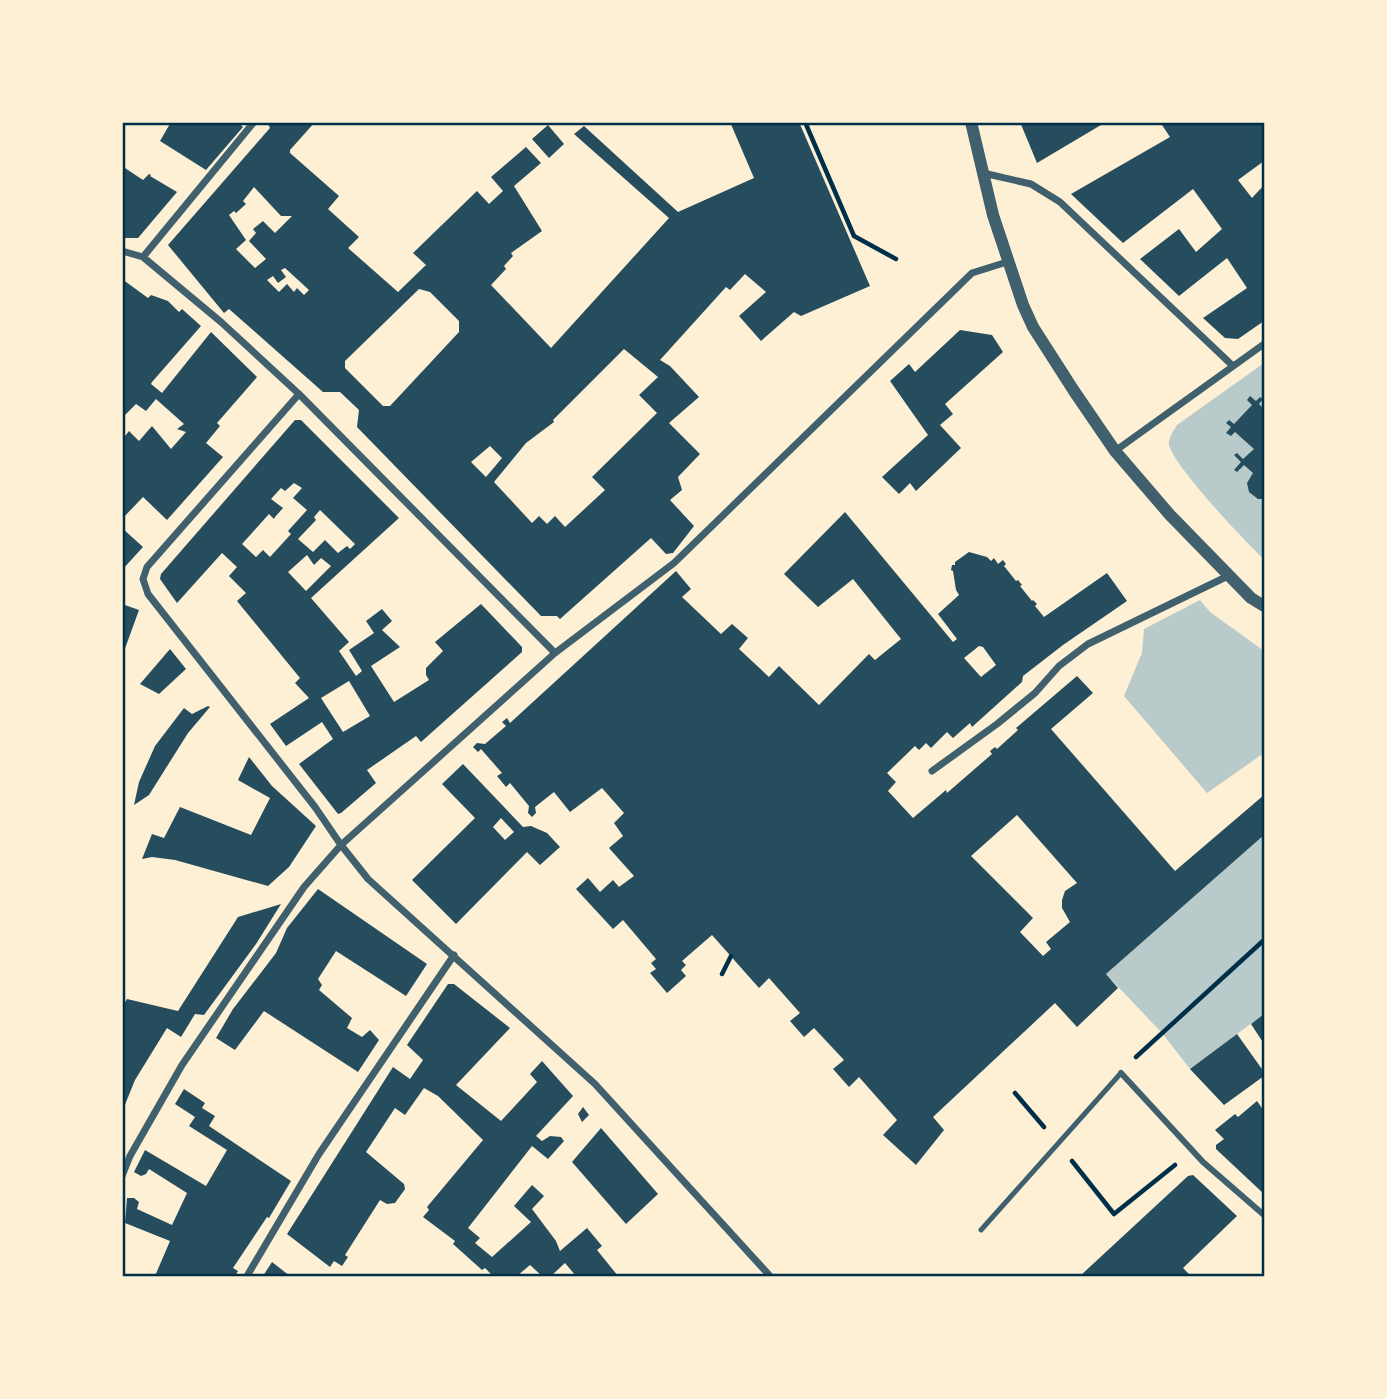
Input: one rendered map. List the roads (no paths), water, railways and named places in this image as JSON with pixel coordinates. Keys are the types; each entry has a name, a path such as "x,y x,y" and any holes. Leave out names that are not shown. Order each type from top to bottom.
{"street":[{"path":"142,257 254,122"},
{"path":"971,122 1007,262 1033,327 1115,450 1170,515 1251,597 1265,606"},
{"path":"982,173 1031,184 1060,202 1233,366"},
{"path":"122,251 142,257 221,322 299,394 555,653"},
{"path":"122,1176 130,1156 182,1065 304,887 341,845 555,653 674,563 972,272 1007,262"},
{"path":"1115,450 1265,344"},
{"path":"299,394 147,567 143,579 148,594 368,879 596,1084 769,1276"},
{"path":"932,771 997,724 1035,693 1059,666 1088,644 1230,575"},
{"path":"247,1276 319,1154 454,954"},
{"path":"1121,1073 1192,1151 1265,1215"}],"lane":[{"path":"981,1230 1121,1073"}]}
